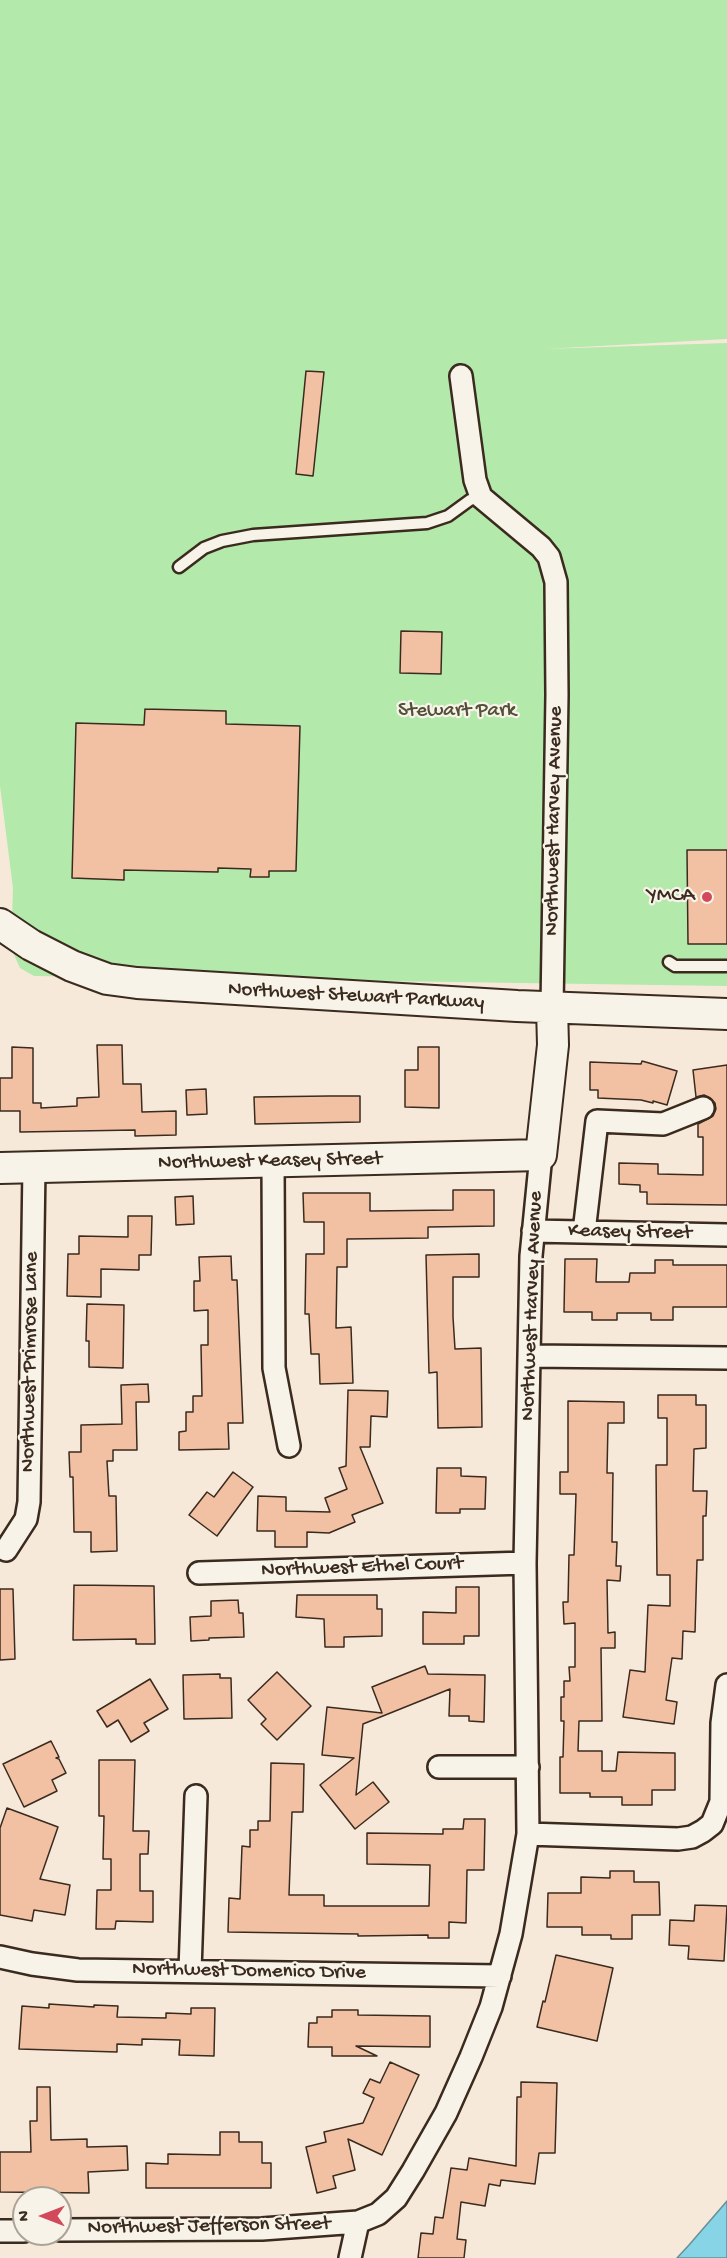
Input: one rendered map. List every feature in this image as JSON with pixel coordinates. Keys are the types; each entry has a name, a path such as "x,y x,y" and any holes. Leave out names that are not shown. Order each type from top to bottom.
{"main road":[{"name":"Northwest Stewart Parkway","path":"0,924 31,945 72,966 107,979 250,991 727,1014"},
{"name":"Northwest Harvey Avenue","path":"541,1155 553,1045 552,1007"},
{"name":"Northwest Keasey Street","path":"0,1168 541,1155"}],"street":[{"path":"461,376 475,480 481,497"},
{"name":"Northwest Harvey Avenue","path":"481,497 549,557 556,582 557,696 552,1007"},
{"path":"584,1232 587,1121 663,1124 703,1108"},
{"name":"Northwest Harvey Avenue","path":"358,2222 378,2214 396,2198 446,2113 491,2007 511,1934 528,1834 525,1563 533,1231 541,1155"},
{"path":"273,1161 274,1368 289,1446"},
{"name":"Northwest Primrose Lane","path":"6,1550 26,1519 29,1502 34,1167"},
{"name":"Keasey Street","path":"533,1231 727,1235"},
{"path":"529,1356 727,1358"},
{"name":"Northwest Ethel Court","path":"199,1573 525,1563"},
{"path":"528,1834 678,1839 692,1837 712,1824 717,1814 722,1789 722,1723 727,1685"},
{"path":"439,1767 528,1767"},
{"path":"190,1971 196,1796"},
{"name":"Northwest Domenico Drive","path":"0,1957 78,1970 500,1976"},
{"path":"350,2258 358,2222"},
{"name":"Northwest Jefferson Street","path":"72,2230 262,2229 358,2222"}],"lane":[{"path":"179,567 204,548 222,541 253,535 427,523 448,516 470,500 481,497"},
{"path":"669,962 675,966 727,966"}],"green space":[{"name":"Stewart Park","path":"0,0 727,0 727,339 544,349 727,343 727,986 34,976 20,968 11,948 13,888 0,786"}],"water":[{"path":"727,2201 727,2258 677,2258 689,2245"}],"building":[{"path":"306,371 324,372 313,476 296,474"},
{"path":"401,631 442,632 441,674 400,673"},
{"path":"145,709 226,711 226,724 300,726 296,871 269,871 269,877 250,877 251,869 218,868 218,872 124,870 124,880 72,878 76,723 144,725"},
{"name":"YMCA","path":"687,850 727,850 727,944 688,944"},
{"path":"97,1045 122,1045 123,1084 141,1084 142,1112 176,1111 176,1135 135,1136 135,1130 20,1132 20,1111 0,1111 0,1078 12,1078 12,1047 33,1048 33,1103 41,1103 41,1108 77,1106 77,1098 99,1097"},
{"path":"418,1047 439,1047 439,1108 405,1107 405,1070 418,1070"},
{"path":"642,1061 677,1071 667,1105 653,1101 653,1103 641,1100 598,1098 598,1090 590,1090 590,1062 641,1064"},
{"path":"727,1065 727,1205 647,1204 647,1192 640,1192 640,1185 619,1184 619,1163 658,1164 658,1174 703,1175 703,1137 698,1137 698,1124 713,1116 716,1109 715,1103 710,1098 704,1095 696,1097 693,1070"},
{"path":"206,1089 207,1114 187,1115 186,1090"},
{"path":"360,1096 360,1122 255,1124 254,1097"},
{"path":"453,1190 494,1190 494,1226 428,1227 428,1238 347,1239 347,1267 337,1267 336,1328 351,1327 353,1383 320,1384 319,1354 311,1354 309,1314 305,1314 306,1254 324,1254 324,1222 304,1222 303,1193 370,1193 370,1211 453,1210"},
{"path":"193,1196 194,1224 176,1225 175,1197"},
{"path":"128,1216 152,1216 151,1255 139,1255 139,1270 101,1269 101,1297 67,1296 68,1254 79,1254 79,1236 128,1237"},
{"path":"479,1254 479,1277 453,1277 453,1317 455,1349 481,1348 482,1427 438,1428 437,1372 429,1373 426,1255"},
{"path":"231,1256 232,1280 237,1280 243,1423 228,1423 229,1449 179,1450 179,1432 186,1431 186,1412 193,1412 193,1396 202,1396 201,1345 208,1345 208,1310 194,1311 194,1281 200,1281 199,1257"},
{"path":"565,1259 597,1259 596,1282 629,1282 630,1273 655,1273 655,1260 673,1260 673,1265 727,1265 727,1307 673,1307 673,1320 651,1320 651,1313 617,1313 617,1320 592,1320 592,1312 564,1312"},
{"path":"87,1304 124,1305 123,1368 89,1367 89,1341 86,1341"},
{"path":"148,1384 149,1402 136,1402 137,1450 113,1450 113,1461 107,1461 109,1496 116,1496 117,1551 91,1552 91,1532 74,1532 73,1477 70,1477 69,1452 81,1452 81,1425 122,1424 121,1385"},
{"path":"348,1390 388,1391 387,1417 371,1416 370,1447 360,1447 383,1503 352,1515 355,1522 329,1533 307,1532 307,1547 275,1547 275,1531 257,1531 258,1496 286,1497 286,1511 330,1512 325,1498 347,1489 339,1468 346,1466"},
{"path":"658,1395 696,1395 696,1405 706,1405 706,1448 694,1449 693,1491 707,1491 706,1516 703,1516 703,1560 697,1560 695,1632 683,1631 682,1659 672,1658 666,1700 677,1702 674,1724 623,1717 630,1670 645,1672 648,1605 670,1606 670,1575 657,1575 656,1465 667,1465 667,1418 658,1418"},
{"path":"568,1401 624,1402 624,1423 608,1423 607,1473 613,1473 612,1542 617,1542 616,1566 621,1566 620,1581 607,1580 608,1633 615,1632 615,1648 601,1648 602,1721 579,1721 578,1751 602,1751 602,1771 616,1771 618,1752 675,1753 675,1790 652,1790 652,1805 622,1805 622,1797 590,1797 590,1793 560,1793 560,1757 563,1757 564,1721 561,1721 561,1697 564,1697 564,1681 570,1681 569,1667 575,1667 575,1623 564,1624 563,1602 568,1602 569,1555 574,1555 576,1494 560,1494 560,1472 568,1472"},
{"path":"437,1468 461,1468 461,1476 486,1477 485,1509 460,1509 460,1513 436,1513"},
{"path":"233,1472 253,1487 217,1536 189,1515 207,1492 214,1497"},
{"path":"74,1585 154,1586 155,1644 136,1644 136,1639 73,1640"},
{"path":"456,1587 479,1587 479,1636 464,1636 464,1644 423,1644 423,1612 456,1613"},
{"path":"0,1589 13,1589 15,1659 0,1660"},
{"path":"297,1595 377,1595 377,1609 382,1609 382,1636 344,1637 344,1647 325,1647 324,1619 296,1617"},
{"path":"238,1600 239,1613 243,1613 244,1637 191,1641 190,1617 211,1616 211,1601"},
{"path":"425,1666 428,1674 485,1675 484,1722 469,1721 469,1716 449,1716 450,1689 363,1724 356,1795 373,1782 389,1802 355,1829 320,1785 354,1758 322,1755 327,1707 382,1713 372,1687"},
{"path":"277,1672 311,1706 277,1740 261,1724 266,1719 248,1700"},
{"path":"220,1674 220,1678 231,1678 232,1718 184,1719 183,1675"},
{"path":"150,1679 168,1709 144,1723 149,1731 131,1742 118,1720 107,1727 97,1711"},
{"path":"51,1741 59,1757 56,1758 59,1759 66,1773 52,1780 57,1791 24,1807 3,1764"},
{"path":"99,1760 135,1760 133,1831 149,1831 148,1854 140,1854 140,1891 153,1891 153,1922 116,1921 115,1929 96,1929 97,1890 111,1890 111,1859 103,1859 104,1816 99,1816"},
{"path":"271,1763 304,1764 303,1812 292,1812 289,1895 324,1895 324,1906 429,1906 430,1865 367,1864 367,1833 443,1834 443,1829 463,1829 464,1819 485,1819 484,1870 467,1870 466,1923 449,1922 449,1938 428,1938 428,1935 358,1936 358,1934 228,1932 229,1898 240,1899 242,1846 250,1847 250,1830 258,1830 258,1821 270,1821"},
{"path":"7,1808 58,1827 40,1879 70,1885 65,1915 34,1910 32,1921 0,1915 0,1828"},
{"path":"610,1871 634,1871 634,1882 659,1882 660,1915 632,1915 632,1939 611,1939 611,1935 582,1935 582,1927 547,1927 548,1893 581,1893 581,1877 610,1878"},
{"path":"695,1905 727,1906 724,1961 688,1959 689,1946 669,1945 670,1920 694,1921"},
{"path":"556,1955 613,1968 597,2041 537,2027"},
{"path":"49,2004 118,2006 117,2017 166,2018 166,2013 191,2014 191,2008 215,2008 214,2056 179,2055 180,2040 142,2039 142,2045 117,2044 117,2052 19,2049 22,2006 49,2008"},
{"path":"332,2010 358,2010 358,2015 430,2016 430,2047 356,2046 377,2056 332,2056 332,2047 308,2047 309,2023 317,2023 317,2017 332,2017"},
{"path":"390,2062 419,2075 382,2155 348,2139 355,2170 333,2176 336,2188 317,2193 306,2147 326,2142 324,2132 363,2123 374,2098 363,2093 370,2079 380,2083"},
{"path":"521,2082 557,2083 555,2153 539,2153 535,2184 501,2180 500,2186 489,2184 485,2206 461,2202 457,2239 466,2240 464,2258 418,2258 421,2233 433,2234 435,2217 443,2218 451,2168 467,2170 469,2158 516,2166 517,2097 521,2097"},
{"path":"37,2087 50,2087 51,2140 87,2139 87,2147 127,2146 128,2170 88,2172 89,2193 72,2193 72,2186 12,2186 12,2192 0,2192 0,2152 31,2152 30,2121 37,2121"},
{"path":"220,2132 239,2132 239,2142 262,2142 262,2163 271,2163 271,2188 146,2188 146,2163 168,2164 168,2154 220,2155"}],"place":[{"name":"YMCA","path":"707,897"}]}
